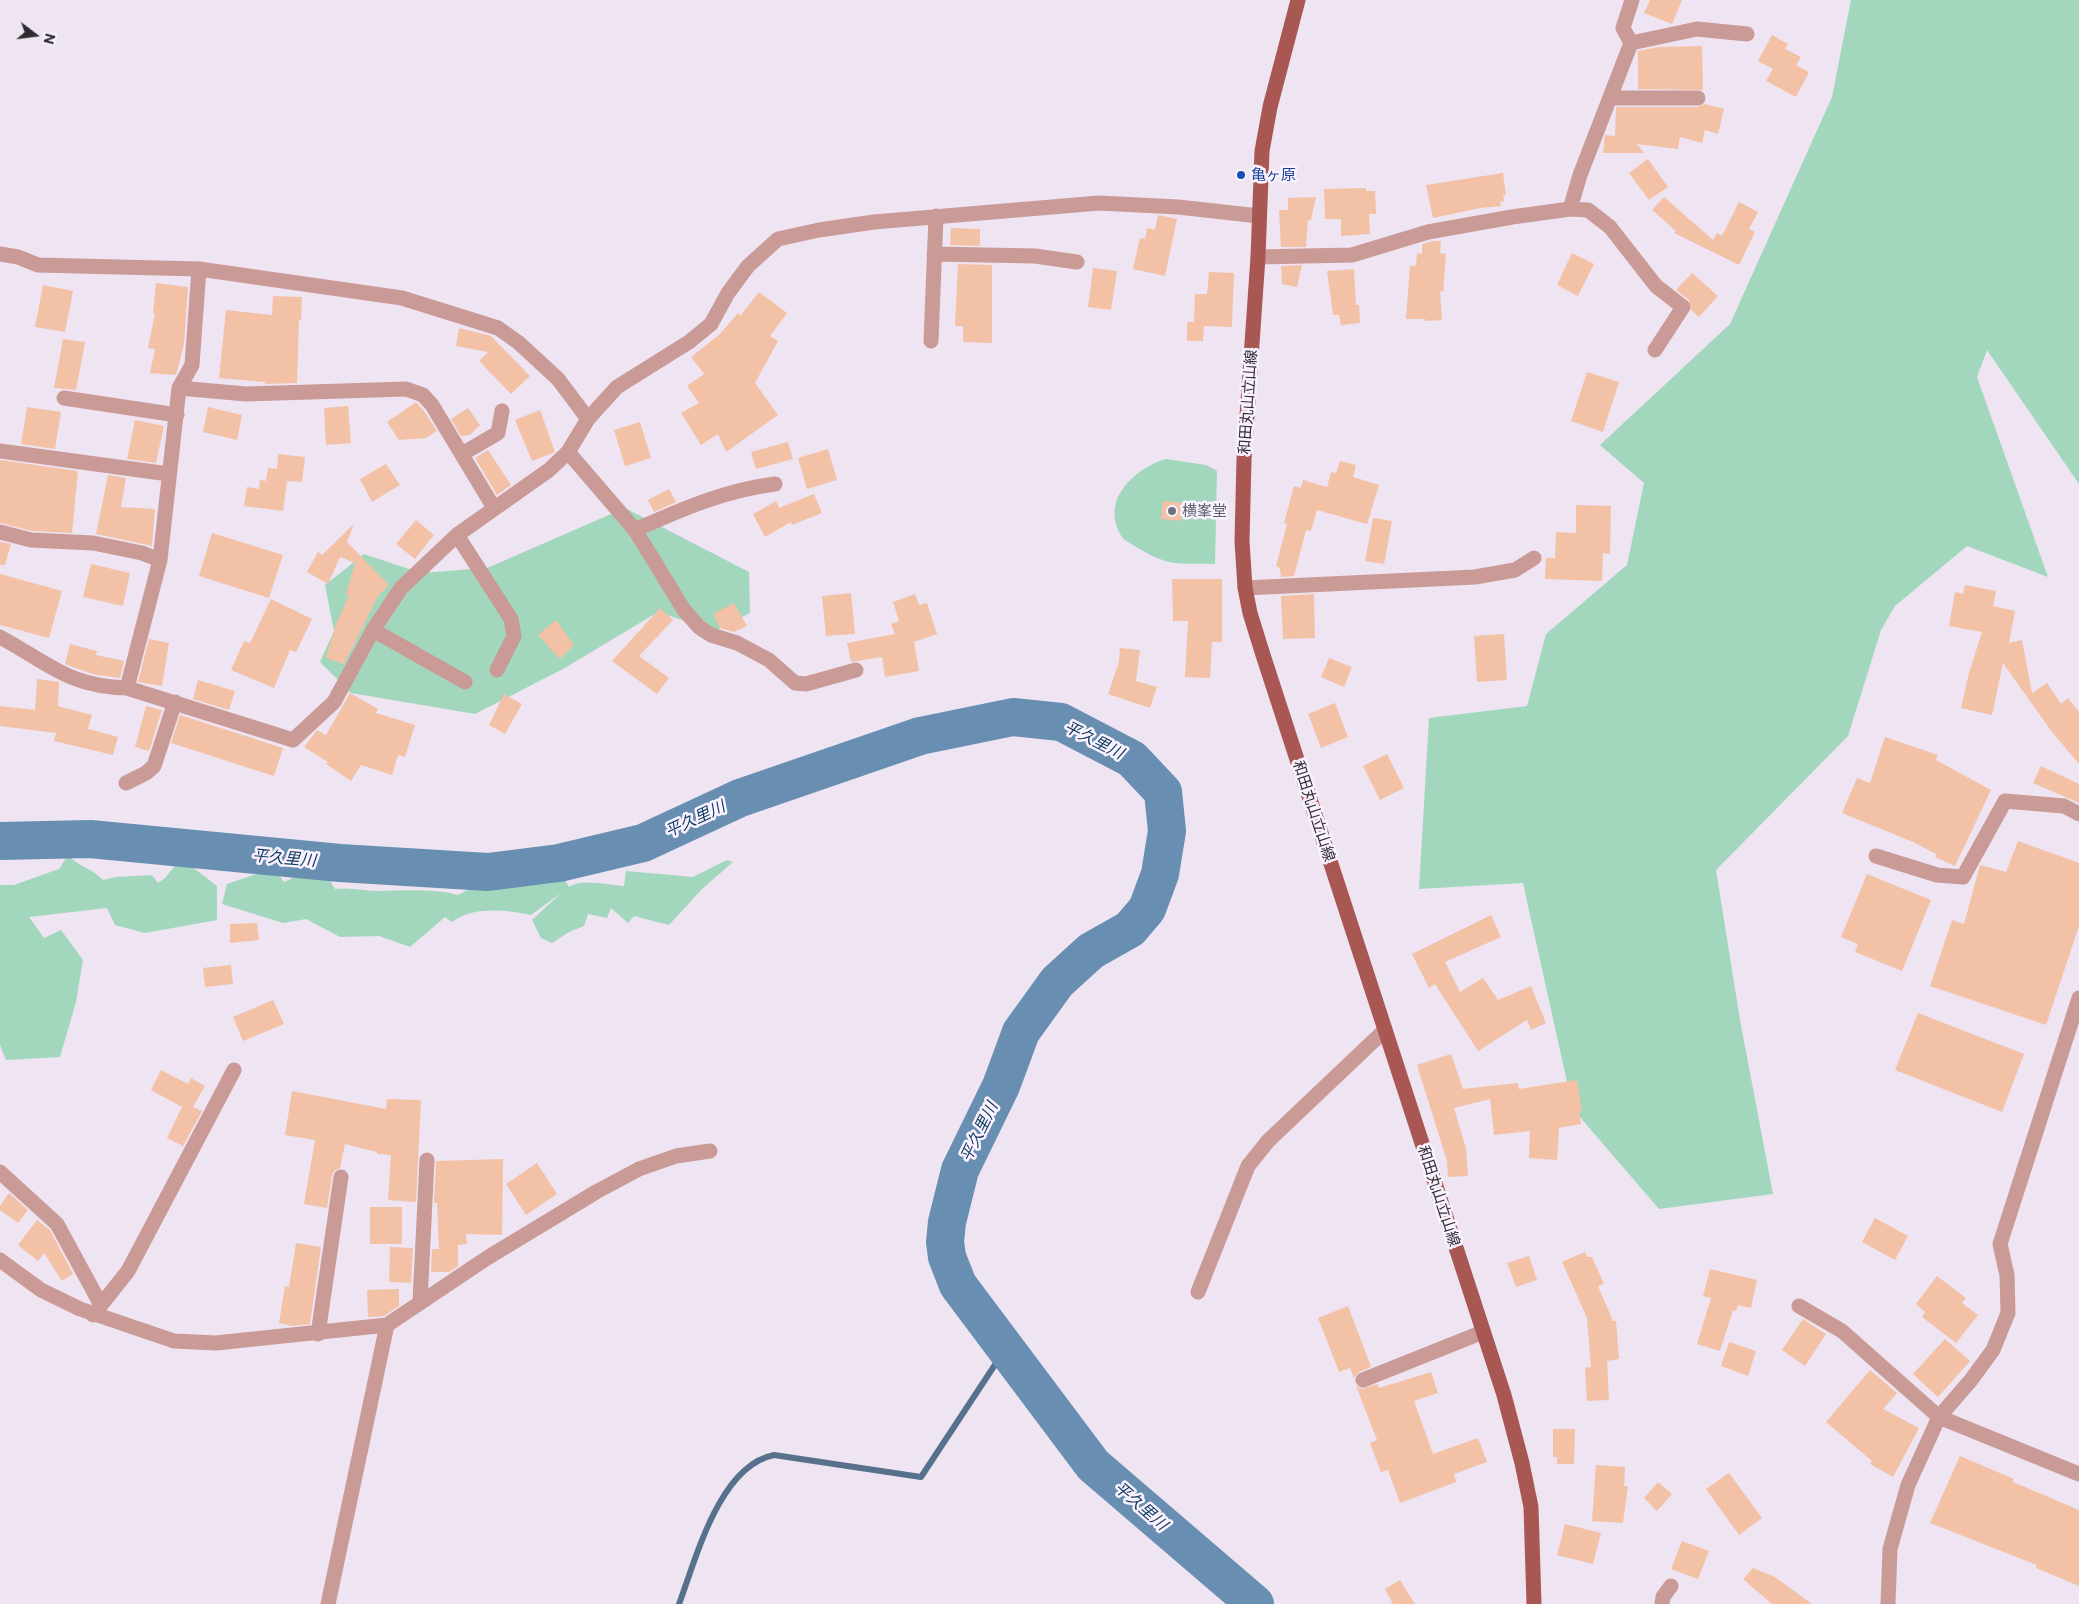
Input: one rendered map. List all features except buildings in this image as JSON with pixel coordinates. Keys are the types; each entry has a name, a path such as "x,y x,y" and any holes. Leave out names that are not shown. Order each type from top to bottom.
{"main road":[{"name":"和田丸山立山線","path":"1298,0 1284,49 1265,134 1260,166 1258,257 1242,498 1245,588 1260,646 1483,1332 1522,1463 1531,1507 1534,1604"}],"street":[{"path":"1570,209 1580,175 1631,43 1623,28 1632,0"},
{"path":"1631,43 1697,29 1747,34"},
{"path":"1611,98 1698,98"},
{"path":"0,638 68,678 103,688 126,688 293,740 334,702 372,630 401,588 456,535 549,470 568,452 588,419 617,388 689,342 711,324 728,294 748,266 778,239 819,230 936,216 1098,203 1178,207 1259,216"},
{"path":"1258,257 1352,255 1428,232 1570,209 1588,210 1610,227 1656,286 1683,307 1655,350"},
{"path":"930,341 936,216"},
{"path":"0,254 18,257 38,265 199,269 402,298 498,328 519,343 558,379 588,419"},
{"path":"934,254 1035,256 1077,262"},
{"path":"126,688 160,560 179,388 192,365 199,269"},
{"path":"179,388 246,394 406,389 423,394 432,405 494,508"},
{"path":"64,398 177,416"},
{"path":"462,454 498,434 502,411"},
{"path":"0,451 169,474"},
{"path":"568,452 635,530 684,610 698,628 711,635 737,642 769,660 795,683 806,684 856,670"},
{"path":"635,530 692,505 747,488 775,484"},
{"path":"0,532 31,540 93,543 142,552 160,560"},
{"path":"456,535 511,619 514,636 497,670"},
{"path":"1245,588 1475,577 1515,570 1534,558"},
{"path":"372,630 465,682"},
{"path":"126,784 146,773 154,766 175,702"},
{"path":"1876,856 1937,875 1963,877 2005,801 2064,806 2079,814"},
{"path":"1888,1604 1890,1549 1908,1485 1939,1417 1972,1380 1994,1350 2008,1313 2007,1275 2000,1244 2079,998"},
{"path":"1198,1292 1248,1166 1268,1141 1385,1030"},
{"path":"97,1310 128,1271 234,1070"},
{"path":"0,1260 41,1290 174,1341 216,1343 387,1326 487,1258 596,1192 648,1166 676,1156 710,1150"},
{"path":"420,1302 427,1160"},
{"path":"0,1172 57,1224 97,1310"},
{"path":"318,1334 341,1177"},
{"path":"1799,1306 1842,1331 1939,1417 2079,1474"},
{"path":"328,1604 387,1326"},
{"path":"1363,1380 1483,1332"},
{"path":"1662,1604 1663,1597 1671,1586"}],"green space":[{"path":"1851,0 2079,0 2079,484 1987,350 1977,377 2048,577 1967,546 1895,606 1881,630 1848,736 1716,870 1740,1020 1773,1194 1659,1209 1573,1109 1523,883 1419,889 1429,718 1527,706 1546,634 1627,565 1644,483 1600,445 1730,324 1832,97"},
{"path":"1166,459 1206,465 1217,471 1215,564 1164,561 1126,541 1119,532 1114,513 1116,502 1121,492 1136,474"},
{"path":"625,508 749,572 750,613 715,631 658,612 563,669 475,714 351,693 320,662 334,631 325,585 364,554 421,573 487,568"},
{"path":"68,855 103,880 116,877 152,875 158,883 165,878 181,858 217,886 217,920 145,933 115,925 107,908 29,917 44,938 61,930 83,960 76,1002 60,1057 6,1060 0,1045 0,885 14,885 59,869"},
{"path":"727,860 733,862 702,889 669,925 634,916 628,923 611,908 607,918 588,914 584,926 569,932 552,943 541,938 532,920 561,893 531,915 501,911 480,911 470,913 452,922 445,917 410,947 379,936 340,937 306,919 283,923 222,904 227,884 274,868 284,882 293,878 292,873 326,874 335,889 409,890 458,895 492,877 540,871 548,876 562,875 569,887 574,884 588,882 624,886 626,871 693,877"}],"waterway":[{"name":"平久里川","path":"0,841 90,839 340,863 488,872 559,863 643,843 740,798 920,736 1013,717 1061,722 1132,759 1163,792 1167,831 1160,874 1147,909 1130,929 1091,951 1057,982 1021,1032 1001,1086 960,1170 947,1222 945,1242 947,1257 958,1285 1093,1465 1255,1604"},
{"path":"679,1604 712,1517 724,1495 738,1477 755,1463 774,1455 921,1477 1006,1348"}],"place":[{"name":"亀ヶ原","path":"1241,175"},
{"name":"横峯堂","path":"1172,511"}]}
